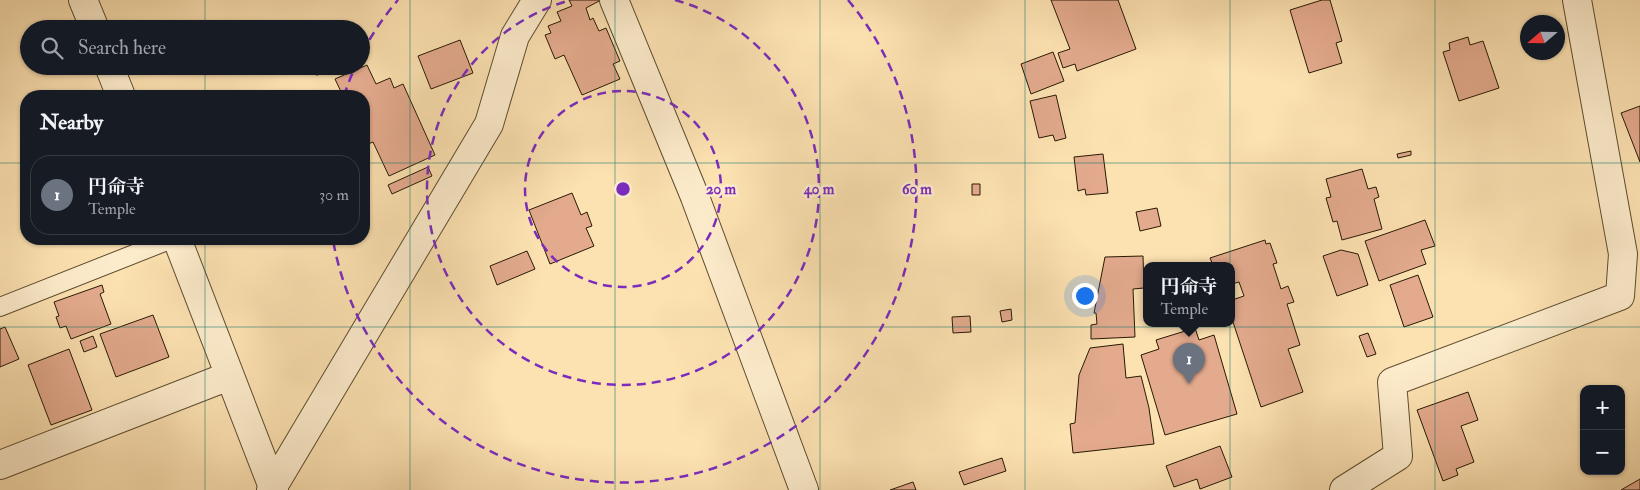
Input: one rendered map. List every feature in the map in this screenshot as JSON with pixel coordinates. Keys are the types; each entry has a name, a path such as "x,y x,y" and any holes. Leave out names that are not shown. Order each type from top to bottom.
{"street":[{"path":"83,0 91,20"},
{"path":"272,489 489,124 515,36 537,0"},
{"path":"614,0 695,196 804,490"},
{"path":"1344,490 1398,456 1392,382 1620,296 1623,254 1577,0"},
{"path":"113,75 119,90"},
{"path":"179,245 272,489"},
{"path":"0,465 229,376"}],"lane":[{"path":"0,307 157,245"}],"building":[{"path":"569,0 601,0 586,8 590,20 593,18 599,31 606,28 620,61 613,64 620,79 582,95 564,55 555,59 545,35 551,33 548,26 561,21 557,12 572,6"},
{"path":"1051,0 1118,0 1136,49 1077,71 1075,64 1063,68 1058,53 1070,49"},
{"path":"1322,0 1330,0 1342,41 1336,43 1342,63 1309,73 1290,10"},
{"path":"1468,37 1470,45 1483,41 1499,88 1459,101 1443,52 1450,50 1449,43"},
{"path":"460,40 473,73 431,89 418,56"},
{"path":"1053,52 1064,81 1031,94 1021,64"},
{"path":"370,71 376,84 390,78 394,88 403,84 435,155 389,176 373,142 370,143 370,90 340,90 335,79 344,75 370,75"},
{"path":"1056,95 1066,138 1055,141 1053,135 1039,138 1030,101"},
{"path":"1640,106 1640,162 1621,113"},
{"path":"1411,151 1411,155 1398,158 1397,154"},
{"path":"1103,154 1108,193 1086,195 1085,189 1078,191 1074,157"},
{"path":"428,167 432,176 392,194 388,185"},
{"path":"1362,169 1368,189 1376,187 1379,197 1374,199 1382,229 1342,240 1337,221 1333,222 1326,198 1331,197 1326,179"},
{"path":"972,184 980,184 980,195 972,195"},
{"path":"572,193 581,215 587,212 592,226 586,228 594,246 550,264 529,210"},
{"path":"1157,208 1161,226 1140,231 1136,212"},
{"path":"1425,220 1435,246 1421,250 1426,264 1379,281 1365,241"},
{"path":"1265,240 1266,244 1270,243 1277,263 1273,264 1281,289 1288,286 1294,302 1287,304 1300,345 1288,349 1303,392 1261,407 1235,327 1235,299 1244,296 1239,282 1235,283 1235,262 1212,262 1210,258"},
{"path":"1341,250 1358,254 1368,285 1337,296 1323,256"},
{"path":"527,251 535,269 497,285 490,266"},
{"path":"1143,256 1143,288 1133,289 1135,337 1091,339 1091,325 1097,324 1096,313 1094,313 1105,257"},
{"path":"1418,275 1433,317 1404,327 1390,285"},
{"path":"102,285 104,292 100,294 111,324 71,339 66,326 60,328 56,317 59,316 54,302"},
{"path":"1011,309 1012,320 1002,322 1000,311"},
{"path":"153,315 169,357 116,377 100,334"},
{"path":"970,316 971,332 953,333 952,317"},
{"path":"5,327 19,359 0,367 0,329"},
{"path":"1195,328 1199,340 1214,335 1237,414 1165,435 1141,355 1159,349 1156,340"},
{"path":"1368,333 1376,354 1367,357 1359,336"},
{"path":"93,336 97,347 84,352 80,341"},
{"path":"1123,344 1126,378 1141,376 1149,408 1154,444 1073,453 1070,424 1075,423 1079,375 1090,348"},
{"path":"69,349 92,410 51,425 28,365"},
{"path":"1468,392 1478,420 1461,426 1474,462 1456,469 1458,475 1443,481 1417,410"},
{"path":"1220,446 1232,477 1200,489 1197,479 1174,487 1166,466"},
{"path":"1002,458 1006,471 964,485 959,472"},
{"path":"1640,479 1640,490 1621,490"},
{"path":"913,482 916,490 890,490"}],"place":[{"name":"円命寺","path":"1189,384"}]}
